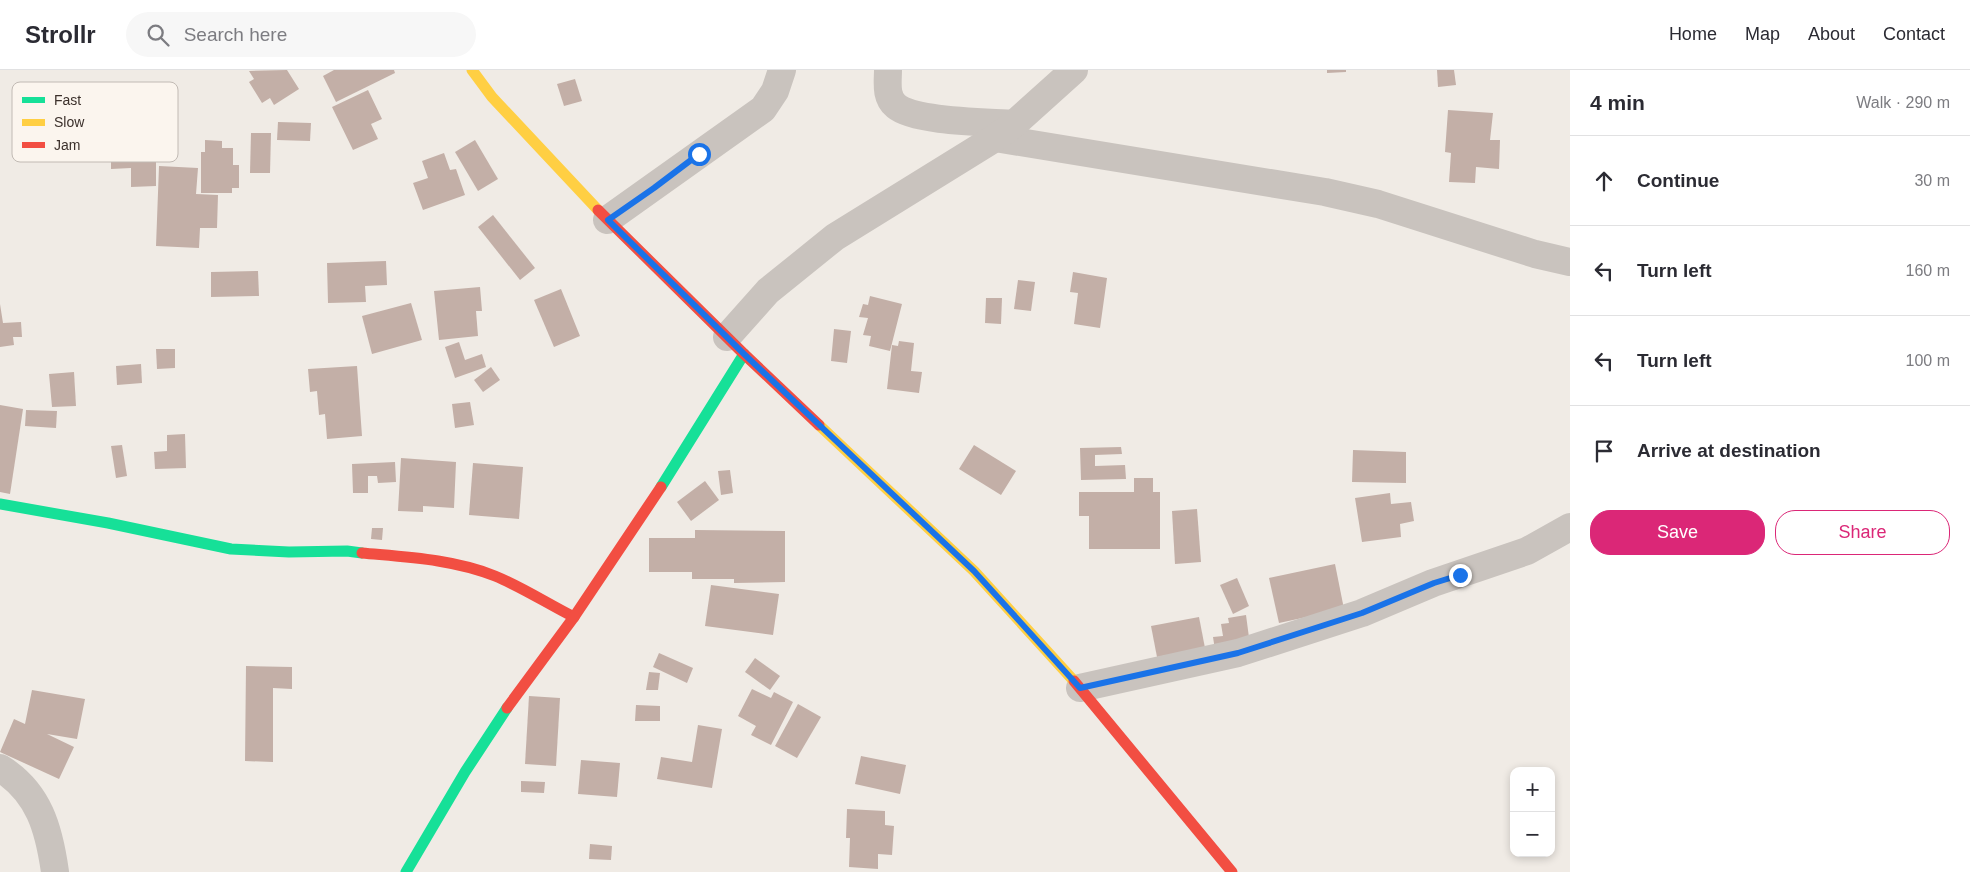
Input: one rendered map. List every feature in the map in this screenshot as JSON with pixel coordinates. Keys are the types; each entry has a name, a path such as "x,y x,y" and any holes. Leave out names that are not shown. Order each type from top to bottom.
{"street":[{"path":"472,70 492,97 608,220 735,345 974,571 1080,688 1232,872"},
{"path":"608,220 763,109 775,91 782,70"},
{"path":"888,70 888,93 896,106 907,113 1325,192 1378,204 1535,254 1570,262"},
{"path":"406,872 465,772 508,706 574,617 681,457 735,345 768,290 835,237 1004,131 1074,70"},
{"path":"0,504 108,523 231,549 289,552 347,551 414,558 465,567 495,576 574,617"},
{"path":"1080,688 1238,653 1362,613 1434,583 1527,550 1570,527"},
{"path":"0,768 17,779 28,791 41,815 50,837 55,872"}],"building":[{"path":"287,70 299,89 274,105 270,98 262,103 249,82 254,79 249,71"},
{"path":"334,70 394,70 395,73 336,102 323,76"},
{"path":"1327,70 1346,70 1346,72 1327,73"},
{"path":"1437,70 1454,70 1456,85 1438,87"},
{"path":"575,79 582,101 564,106 557,84"},
{"path":"368,90 382,119 371,124 378,139 353,150 332,107"},
{"path":"1448,110 1493,113 1490,140 1500,140 1499,169 1476,167 1475,183 1449,182 1451,153 1445,152"},
{"path":"278,122 311,123 310,141 277,140"},
{"path":"251,133 271,133 270,173 250,173"},
{"path":"205,140 222,141 222,148 233,148 233,165 239,165 239,188 232,188 232,193 201,193 201,152 205,152"},
{"path":"475,140 498,179 478,191 455,152"},
{"path":"444,153 450,170 456,169 465,195 423,210 413,183 428,178 422,161"},
{"path":"111,162 156,162 156,186 131,187 131,168 111,169"},
{"path":"159,166 198,168 196,194 218,195 217,228 200,228 199,248 156,246"},
{"path":"493,215 535,268 520,280 478,227"},
{"path":"386,261 387,285 365,286 366,302 328,303 327,263"},
{"path":"258,271 259,296 211,297 211,272"},
{"path":"1073,272 1107,278 1100,328 1074,324 1078,293 1070,292"},
{"path":"1018,280 1035,282 1031,311 1014,309"},
{"path":"480,287 482,311 476,311 478,336 439,340 434,291"},
{"path":"561,289 580,336 554,347 534,300"},
{"path":"870,296 902,304 890,351 869,346 871,336 863,335 868,318 859,317 863,304 868,305"},
{"path":"986,298 1002,298 1001,324 985,323"},
{"path":"411,303 422,340 372,354 362,316"},
{"path":"0,304 3,323 21,322 22,337 13,337 14,345 0,347"},
{"path":"834,329 851,331 847,363 831,361"},
{"path":"899,341 914,343 911,371 922,372 919,393 887,389 892,345 898,346"},
{"path":"459,342 465,360 482,354 486,367 455,378 445,347"},
{"path":"156,349 175,349 175,368 157,369"},
{"path":"141,364 142,383 117,385 116,366"},
{"path":"357,366 362,436 327,439 325,414 319,415 317,391 310,392 308,369"},
{"path":"491,367 500,380 483,392 474,380"},
{"path":"74,372 76,406 52,407 49,374"},
{"path":"470,402 474,425 455,428 452,404"},
{"path":"0,405 23,409 10,494 0,492"},
{"path":"26,410 57,411 56,428 25,426"},
{"path":"185,434 186,468 155,469 154,452 167,451 167,435"},
{"path":"122,445 127,476 116,478 111,446"},
{"path":"974,445 1016,471 1001,495 959,469"},
{"path":"1121,447 1122,454 1095,455 1095,466 1125,465 1126,479 1081,480 1080,448"},
{"path":"1353,450 1406,452 1406,483 1352,482"},
{"path":"401,458 456,462 454,508 423,506 423,512 398,511"},
{"path":"395,462 396,482 378,483 377,476 368,476 368,493 353,493 352,464"},
{"path":"473,463 523,467 519,519 469,515"},
{"path":"730,470 733,493 721,495 718,471"},
{"path":"1134,478 1153,478 1153,492 1160,492 1160,549 1089,549 1089,516 1079,516 1079,492 1134,492"},
{"path":"705,481 719,500 691,521 677,502"},
{"path":"1390,493 1391,504 1411,502 1414,521 1400,524 1401,537 1362,542 1355,498"},
{"path":"1197,509 1201,562 1175,564 1172,511"},
{"path":"372,528 383,528 382,540 371,539"},
{"path":"695,530 785,531 785,582 734,583 734,579 692,579 692,572 649,572 649,538 695,538"},
{"path":"1335,564 1344,609 1279,623 1269,578"},
{"path":"1237,578 1249,606 1233,614 1220,585"},
{"path":"711,585 779,594 773,635 705,626"},
{"path":"1246,615 1250,645 1215,650 1213,637 1223,636 1221,624 1229,623 1228,618"},
{"path":"1199,617 1205,648 1157,657 1151,626"},
{"path":"659,653 693,668 687,683 653,667"},
{"path":"755,658 780,676 770,690 745,672"},
{"path":"246,666 292,667 292,689 273,688 273,762 245,761"},
{"path":"649,672 660,673 658,690 646,690"},
{"path":"752,689 771,698 774,692 793,702 771,745 751,735 756,726 738,716"},
{"path":"32,690 85,699 77,739 47,734 74,747 59,779 0,752 14,719 25,724"},
{"path":"529,696 560,698 556,766 525,764"},
{"path":"798,704 821,717 797,758 775,746"},
{"path":"636,705 660,706 660,721 635,721"},
{"path":"698,725 722,729 712,788 657,779 661,757 692,762"},
{"path":"861,756 906,765 900,794 855,784"},
{"path":"581,760 620,763 617,797 578,794"},
{"path":"521,781 545,782 544,793 521,792"},
{"path":"847,809 885,811 885,825 894,826 892,855 878,854 878,869 849,867 850,838 846,838"},
{"path":"590,844 612,846 611,860 589,859"}],"traffic: fast":[{"path":"661,487 744,354"},
{"path":"0,504 108,523 231,549 289,552 347,551 362,553"},
{"path":"406,872 465,772 507,708"}],"traffic: slow":[{"path":"472,70 492,97 598,210"},
{"path":"819,425 974,571 1074,681"}],"traffic: jam":[{"path":"598,210 819,425"},
{"path":"507,708 574,617 661,487"},
{"path":"362,553 446,562 479,570 515,585 574,617"},
{"path":"1074,681 1232,872"}],"route":[{"path":"699,154 608,220 744,354 974,571 1080,688 1238,653 1362,613 1434,583 1460,575"}]}
